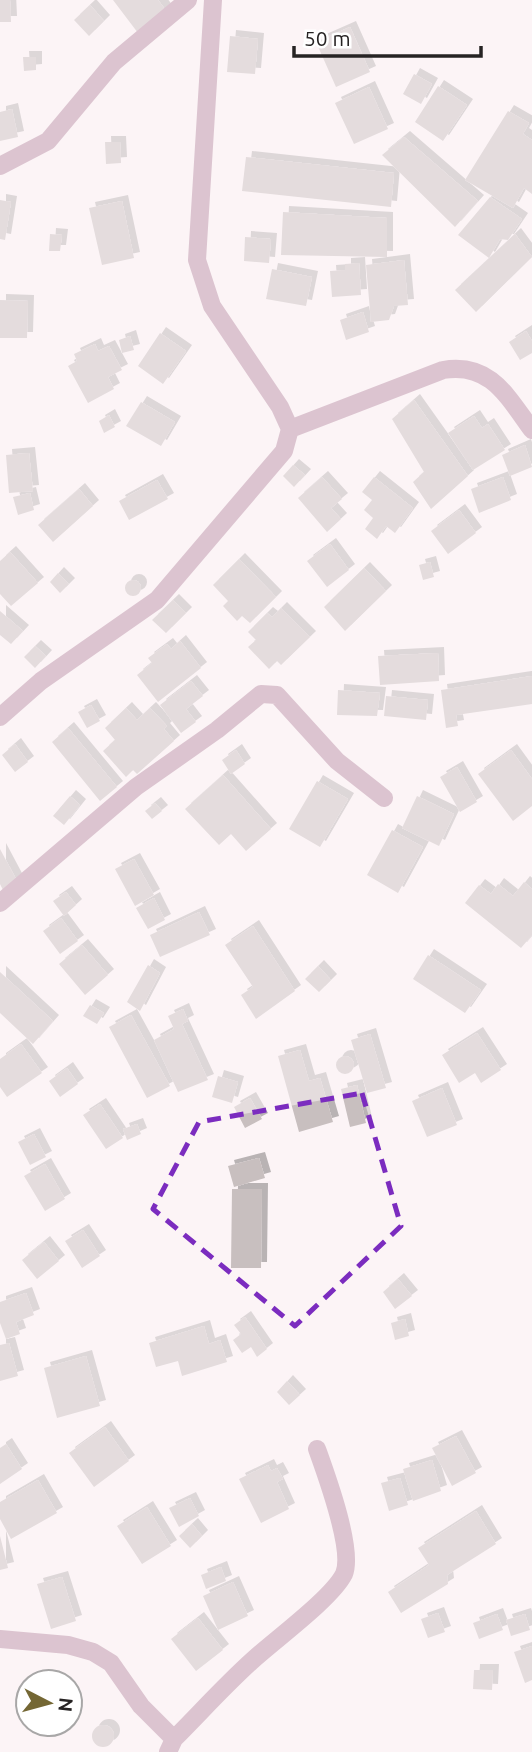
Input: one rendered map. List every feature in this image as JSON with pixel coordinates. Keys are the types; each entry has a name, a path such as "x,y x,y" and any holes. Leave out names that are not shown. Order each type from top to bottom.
{"street":[{"path":"0,166 48,141 114,62 188,0"},
{"path":"0,717 41,681 157,600 284,451 290,429 280,407 212,306 197,260 213,0"},
{"path":"290,429 443,370 460,367 479,370 506,395 532,430"},
{"path":"0,903 136,787 217,730 261,694 277,695 338,761 384,798"},
{"path":"0,1639 68,1645 93,1652 111,1663 171,1745 253,1660 333,1589 344,1572 346,1553 335,1500 317,1449"}],"highlighted area":[{"path":"362,1093 401,1226 295,1326 153,1209 199,1122"}],"building":[{"path":"0,0 10,0 11,22 0,22"},
{"path":"113,0 158,0 167,12 138,33"},
{"path":"90,5 104,21 89,36 74,20"},
{"path":"350,27 370,72 336,87 316,42"},
{"path":"230,36 258,39 255,74 227,72"},
{"path":"23,57 36,57 36,70 24,71"},
{"path":"414,74 432,84 421,104 403,94"},
{"path":"438,86 467,105 443,141 415,122"},
{"path":"369,87 388,129 354,144 335,103"},
{"path":"12,109 18,137 0,141 0,112"},
{"path":"508,111 529,123 523,134 532,140 532,194 524,188 513,208 465,180"},
{"path":"404,137 478,201 455,227 382,155"},
{"path":"105,142 120,142 121,163 106,164"},
{"path":"246,157 394,173 391,207 242,191"},
{"path":"490,197 522,219 508,240 500,239 489,258 458,235"},
{"path":"0,200 11,202 5,240 0,239"},
{"path":"122,201 134,258 102,265 89,208"},
{"path":"283,212 387,218 387,257 281,255"},
{"path":"50,234 62,235 60,251 49,251"},
{"path":"515,234 532,257 476,312 455,290"},
{"path":"245,237 271,239 269,263 244,261"},
{"path":"404,260 408,305 394,306 389,320 371,322 366,265"},
{"path":"359,263 361,295 332,297 330,271 345,270 345,264"},
{"path":"272,269 312,277 306,306 266,299"},
{"path":"0,300 28,301 27,338 0,338"},
{"path":"363,312 369,332 346,340 340,320"},
{"path":"526,331 532,341 532,353 520,360 509,342"},
{"path":"160,333 186,351 163,384 138,366"},
{"path":"130,336 134,350 122,353 119,340"},
{"path":"95,344 98,351 109,346 122,370 108,377 114,389 88,403 68,366 77,361 74,354"},
{"path":"414,400 468,476 431,509 413,482 424,472 392,419"},
{"path":"141,402 175,422 161,446 126,426"},
{"path":"109,415 115,427 104,433 99,421"},
{"path":"474,416 482,428 488,424 505,450 473,470 448,433"},
{"path":"525,445 532,467 510,476 502,455"},
{"path":"29,453 33,491 9,493 6,455"},
{"path":"293,465 305,475 294,487 283,476"},
{"path":"322,477 342,499 331,508 341,519 327,532 298,498"},
{"path":"374,477 413,508 395,533 386,526 377,539 365,529 373,518 364,510 372,500 362,492"},
{"path":"503,477 511,500 479,513 471,489"},
{"path":"157,480 168,499 129,520 119,501"},
{"path":"79,489 93,506 53,542 38,525"},
{"path":"30,493 34,510 18,515 13,497"},
{"path":"459,510 476,533 448,554 431,531"},
{"path":"330,544 349,570 327,587 307,561"},
{"path":"10,552 38,583 11,606 0,594 0,561"},
{"path":"239,559 276,597 250,623 242,616 237,621 223,606 228,601 213,585"},
{"path":"430,562 434,577 423,580 419,565"},
{"path":"364,568 386,591 345,631 324,607"},
{"path":"58,573 69,584 60,593 50,582"},
{"path":"130,580 136,580 141,588 139,594 130,596 125,591 125,585"},
{"path":"173,600 186,613 166,633 152,620"},
{"path":"281,608 310,637 281,665 277,661 269,669 248,647 256,640 248,632 267,613 272,617"},
{"path":"0,611 23,631 11,644 0,635"},
{"path":"180,641 201,668 158,702 137,675 152,663 148,658 167,644 171,649"},
{"path":"35,646 46,656 35,668 24,657"},
{"path":"438,653 439,681 380,685 378,656"},
{"path":"532,676 532,704 456,715 458,726 446,728 441,690"},
{"path":"191,681 203,696 186,709 196,722 181,733 160,705"},
{"path":"338,690 380,693 377,716 337,715"},
{"path":"386,696 428,700 426,720 384,716"},
{"path":"91,705 100,721 87,728 78,712"},
{"path":"126,708 137,720 150,708 167,726 164,729 174,741 137,774 133,770 126,777 103,751 115,740 105,728"},
{"path":"68,728 117,787 100,801 52,742"},
{"path":"15,744 28,762 15,772 2,755"},
{"path":"236,750 245,764 231,774 222,760"},
{"path":"511,750 532,779 532,806 513,821 478,774"},
{"path":"457,767 477,802 460,812 440,777"},
{"path":"223,775 271,829 246,851 231,834 219,845 185,809"},
{"path":"317,781 348,799 320,847 289,829"},
{"path":"70,796 80,805 64,825 53,816"},
{"path":"417,796 454,814 439,846 402,828"},
{"path":"155,803 162,811 152,819 145,811"},
{"path":"392,830 423,847 398,893 367,875"},
{"path":"0,849 17,881 3,890 0,884"},
{"path":"134,859 154,895 135,906 115,869"},
{"path":"524,882 532,889 532,935 521,948 465,903 479,885 491,894 498,884 513,896"},
{"path":"66,892 76,905 64,916 53,901"},
{"path":"154,898 165,920 148,929 136,908"},
{"path":"199,912 210,935 160,957 150,935"},
{"path":"61,918 78,941 60,954 43,931"},
{"path":"253,926 295,991 256,1019 241,995 253,987 225,945"},
{"path":"82,945 108,975 85,995 59,964"},
{"path":"428,955 481,990 465,1013 413,979"},
{"path":"148,965 160,973 140,1011 127,1002"},
{"path":"318,966 331,980 319,992 305,979"},
{"path":"0,972 53,1021 33,1044 0,1013"},
{"path":"90,1005 104,1013 97,1024 83,1016"},
{"path":"183,1009 188,1021 182,1024 208,1080 178,1092 154,1040 174,1029 168,1016"},
{"path":"131,1015 170,1086 147,1098 109,1027"},
{"path":"477,1033 501,1070 481,1083 475,1073 459,1083 442,1055"},
{"path":"370,1034 386,1088 367,1093 351,1040"},
{"path":"21,1044 42,1073 7,1097 0,1087 0,1059"},
{"path":"300,1050 309,1081 320,1078 333,1122 299,1132 278,1056"},
{"path":"341,1056 349,1056 354,1065 352,1072 341,1074 336,1069 336,1061"},
{"path":"67,1068 78,1084 60,1097 49,1081"},
{"path":"218,1076 238,1082 232,1103 212,1097"},
{"path":"357,1085 366,1123 350,1127 341,1089"},
{"path":"442,1088 457,1125 427,1137 412,1101"},
{"path":"250,1098 262,1119 245,1128 234,1107"},
{"path":"100,1104 123,1138 106,1149 83,1115"},
{"path":"137,1124 141,1134 127,1140 123,1129"},
{"path":"34,1134 46,1157 30,1165 18,1142"},
{"path":"259,1158 265,1178 234,1187 228,1166"},
{"path":"45,1164 65,1199 45,1211 24,1176"},
{"path":"232,1189 262,1189 261,1268 231,1268"},
{"path":"83,1230 100,1256 82,1268 65,1241"},
{"path":"44,1242 59,1261 37,1279 22,1260"},
{"path":"398,1279 412,1296 395,1309 383,1292"},
{"path":"26,1293 34,1315 16,1322 20,1334 6,1339 0,1323 0,1302"},
{"path":"245,1317 267,1349 257,1357 251,1347 242,1353 233,1340 241,1334 234,1325"},
{"path":"405,1319 409,1336 395,1340 391,1323"},
{"path":"204,1326 209,1344 220,1340 227,1362 182,1376 178,1361 156,1367 149,1343"},
{"path":"9,1343 18,1376 0,1381 0,1345"},
{"path":"86,1356 100,1406 57,1418 44,1368"},
{"path":"287,1381 300,1395 289,1405 277,1392"},
{"path":"105,1427 129,1461 94,1487 69,1453"},
{"path":"456,1436 476,1473 452,1486 432,1448"},
{"path":"6,1444 22,1469 0,1484 0,1448"},
{"path":"432,1460 441,1491 413,1501 403,1469"},
{"path":"268,1465 271,1471 277,1468 283,1479 277,1482 289,1509 261,1523 239,1479"},
{"path":"400,1478 408,1505 389,1511 381,1483"},
{"path":"38,1480 57,1513 11,1539 0,1519 0,1502"},
{"path":"190,1498 199,1516 179,1527 169,1508"},
{"path":"147,1507 171,1546 142,1564 117,1526"},
{"path":"476,1511 496,1544 447,1575 448,1584 401,1613 388,1592 429,1565 418,1548"},
{"path":"192,1524 202,1536 190,1548 179,1536"},
{"path":"0,1536 8,1568 0,1570"},
{"path":"221,1567 226,1581 206,1589 201,1575"},
{"path":"62,1577 76,1621 51,1629 37,1584"},
{"path":"233,1582 248,1616 218,1630 203,1596"},
{"path":"438,1613 445,1632 428,1638 421,1619"},
{"path":"497,1614 503,1630 479,1639 473,1623"},
{"path":"525,1614 530,1630 511,1636 506,1620"},
{"path":"198,1618 223,1650 196,1671 171,1639"},
{"path":"532,1646 532,1680 525,1683 514,1652"},
{"path":"474,1670 493,1670 492,1690 473,1689"},
{"path":"103,1725 111,1728 114,1736 111,1744 103,1747 95,1744 92,1736 95,1728"}]}
